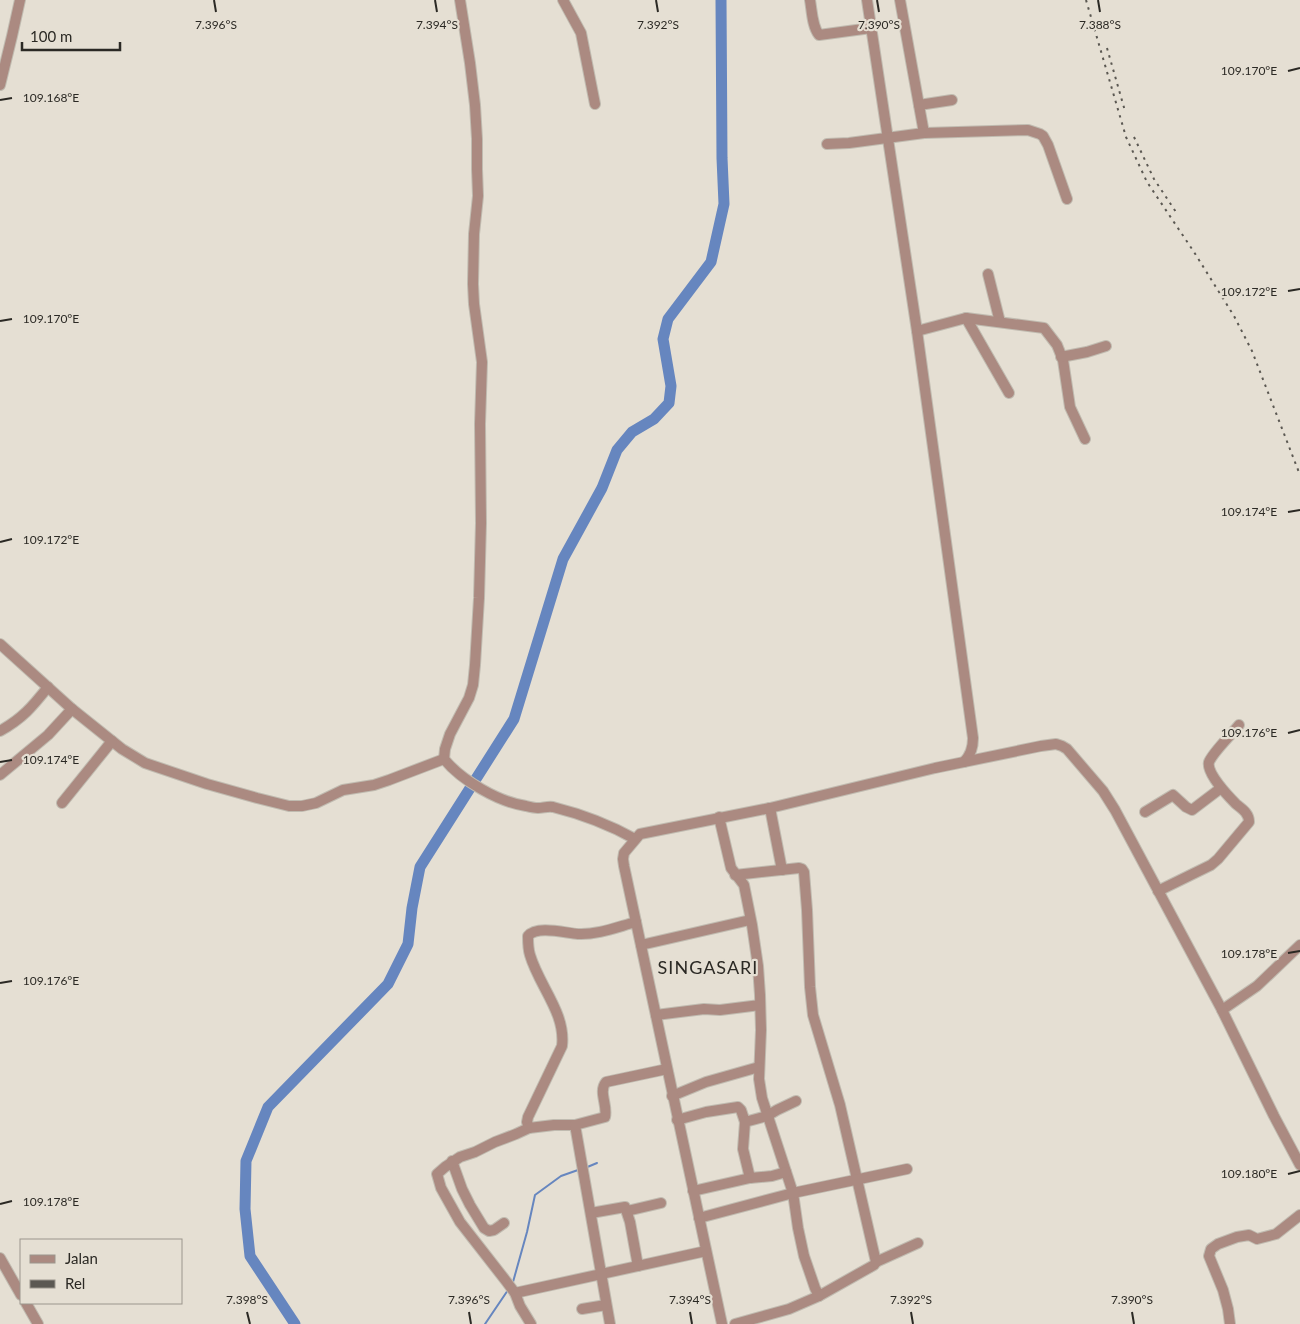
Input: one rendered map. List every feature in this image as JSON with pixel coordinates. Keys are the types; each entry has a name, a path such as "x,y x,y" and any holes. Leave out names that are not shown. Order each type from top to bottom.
{"street":[{"path":"0,83 20,0"},
{"path":"444,759 450,734 469,698 473,685 481,523 480,424 482,362 473,284 474,234 478,196 476,120 460,0"},
{"path":"562,0 581,33 594,104"},
{"path":"810,0 814,25 819,35 871,28"},
{"path":"867,0 917,331 973,738 972,750 964,762"},
{"path":"900,0 924,133"},
{"path":"919,105 952,100"},
{"path":"827,144 924,133 1028,130 1040,134 1048,145 1067,200"},
{"path":"988,274 1000,322"},
{"path":"917,331 966,318 1044,328 1057,345 1065,373 1070,407 1085,439"},
{"path":"966,318 1009,393"},
{"path":"1061,357 1106,346"},
{"path":"0,644 72,709 135,758 146,764 207,784 257,798 289,806 302,806 316,803 343,790 374,785 390,780 444,759"},
{"path":"0,731 27,713 48,687"},
{"path":"0,775 48,735 72,709"},
{"path":"1158,891 1211,865 1249,822 1246,813 1221,788 1210,770 1209,762 1239,725"},
{"path":"62,803 112,741"},
{"path":"722,1324 666,1069 623,859 624,853 640,834 770,808 964,762 1046,745 1056,744 1062,746 1073,756 1107,797 1115,810 1222,1010 1300,1165"},
{"path":"444,759 460,775 501,799 538,808 550,806 584,816 618,829 635,839"},
{"path":"1145,812 1172,795 1192,810 1221,788"},
{"path":"770,808 782,870"},
{"path":"719,817 731,868 744,885 758,966 761,1030 759,1067 762,1098 793,1193 804,1256 819,1296"},
{"path":"735,875 800,868 804,872 813,1015 840,1105 876,1262"},
{"path":"641,945 750,920"},
{"path":"529,1128 528,1117 562,1046 563,1039 559,1018 530,956 528,936 533,931 544,930 579,934 599,932 636,922"},
{"path":"1222,1010 1257,986 1300,945"},
{"path":"656,1015 760,1005"},
{"path":"672,1096 706,1082 759,1067"},
{"path":"531,1324 511,1287 460,1222 441,1188 437,1174 460,1156 475,1152 529,1128 575,1125 605,1117 606,1111 602,1090 606,1082 666,1069"},
{"path":"744,1122 767,1116 796,1101"},
{"path":"678,1120 706,1112 738,1107 741,1110 744,1122 744,1149 750,1178"},
{"path":"575,1125 610,1324"},
{"path":"452,1161 462,1189 484,1228 492,1231 504,1223"},
{"path":"699,1218 793,1193 907,1169"},
{"path":"693,1192 750,1178 772,1176 786,1172"},
{"path":"627,1211 661,1204"},
{"path":"591,1213 625,1207 638,1266"},
{"path":"1230,1324 1223,1290 1209,1256 1211,1249 1218,1244 1237,1237 1249,1235 1257,1239 1276,1234 1300,1215"},
{"path":"736,1324 789,1309 819,1296 874,1265 876,1262 918,1243"},
{"path":"511,1287 601,1274 706,1252"},
{"path":"0,1258 20,1293"},
{"path":"27,1304 38,1324"},
{"path":"582,1309 606,1305"}],"waterway":[{"path":"295,1324 250,1256 245,1209 246,1161 268,1107 388,984 408,944 412,908 420,867 514,719 563,559 602,488 617,450 632,432 654,419 669,403 671,386 663,339 668,319 711,262 724,204 721,0"},
{"path":"585,1168 597,1163"},
{"path":"513,1282 535,1195 561,1176 578,1170"},
{"path":"485,1324 508,1290"}],"railway":[{"path":"1086,0 1126,137 1147,182 1234,316 1252,351 1300,475"},
{"path":"1107,48 1125,111"},
{"path":"1134,137 1154,179 1178,215"}],"district":[{"name":"SINGASARI","path":"708,967"}]}
